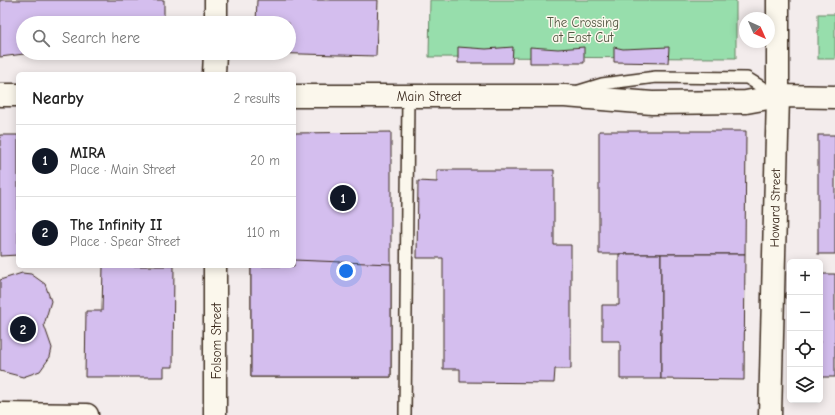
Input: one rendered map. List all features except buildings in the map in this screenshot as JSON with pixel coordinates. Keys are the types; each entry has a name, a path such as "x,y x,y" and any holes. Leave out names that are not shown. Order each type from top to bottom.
{"street":[{"path":"216,0 216,16"},
{"name":"Howard Street","path":"770,415 778,96 778,0"},
{"path":"214,72 215,60"},
{"path":"0,95 16,95"},
{"name":"Main Street","path":"296,96 565,96 652,103 746,102 778,96 835,97"},
{"name":"Folsom Street","path":"215,268 215,415"},
{"path":"0,414 87,415"}],"lane":[{"path":"405,415 408,96"}],"green space":[{"name":"The Crossing at East Cut","path":"430,0 736,0 736,58 429,57"},
{"path":"818,14 835,14 835,59 818,59"}],"place":[{"name":"MIRA","path":"343,198"},
{"name":"The Infinity II","path":"23,329"}]}
